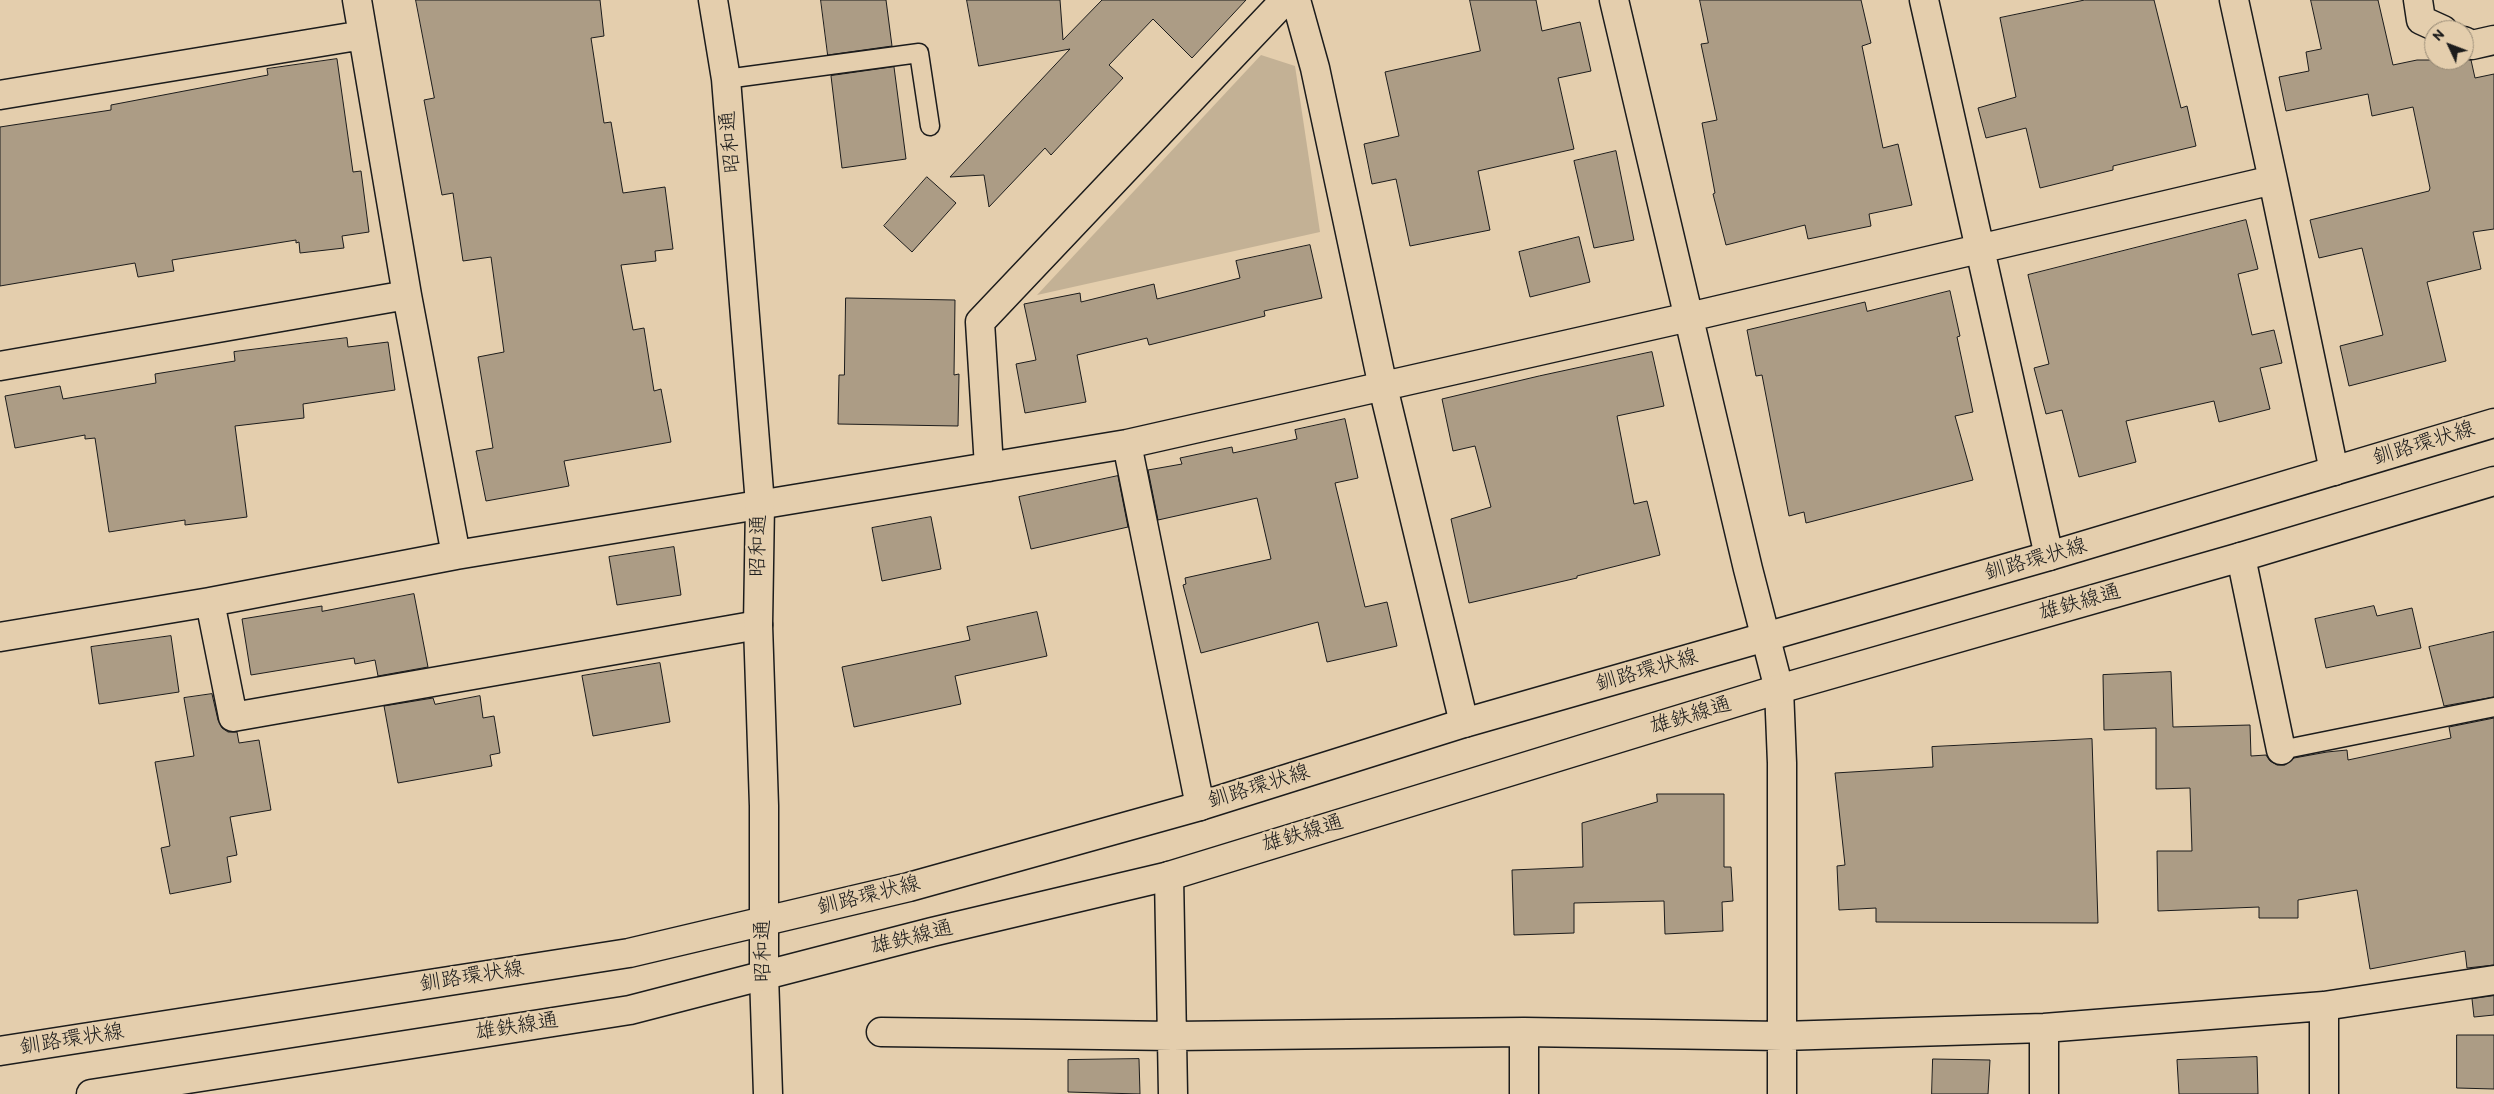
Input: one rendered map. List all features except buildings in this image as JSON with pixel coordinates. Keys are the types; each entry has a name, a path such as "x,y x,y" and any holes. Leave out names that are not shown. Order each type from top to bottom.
{"street":[{"path":"357,0 407,295 456,555"},
{"name":"昭和通","path":"713,0 726,79 760,504 758,625 764,806 764,975 768,1094"},
{"path":"989,467 980,322 1285,0"},
{"path":"1296,0 1315,68 1384,387 1464,723"},
{"path":"1614,0 1779,689 1782,763 1782,1094"},
{"path":"1924,0 2049,556"},
{"path":"2234,0 2274,180 2334,471"},
{"path":"2418,0 2421,20 2424,21"},
{"path":"0,95 363,35"},
{"path":"2474,45 2494,40"},
{"path":"0,637 210,602 456,555 1127,444 1689,317 2274,180"},
{"path":"0,366 407,295"},
{"name":"釧路環状線","path":"0,1051 629,953 909,887 1200,806 1464,723 2049,556 2494,423"},
{"path":"1127,444 1200,806"},
{"name":"雄鉄線通","path":"91,1094 630,1010 764,975 1169,876 1779,689 2241,558 2494,481"},
{"path":"2241,558 2281,750"},
{"path":"210,602 233,717 758,625"},
{"path":"1169,876 1173,1094"},
{"path":"881,1032 1173,1036 1524,1032 1782,1036 2044,1028 2324,1006 2494,980"},
{"path":"2324,1006 2324,1094"},
{"path":"2044,1028 2044,1094"},
{"path":"1524,1032 1524,1094"}],"lane":[{"path":"726,79 919,53 930,126"},
{"path":"2281,750 2494,707"}],"shaded area":[{"path":"1261,55 1295,66 1320,232 1037,295"}]}
